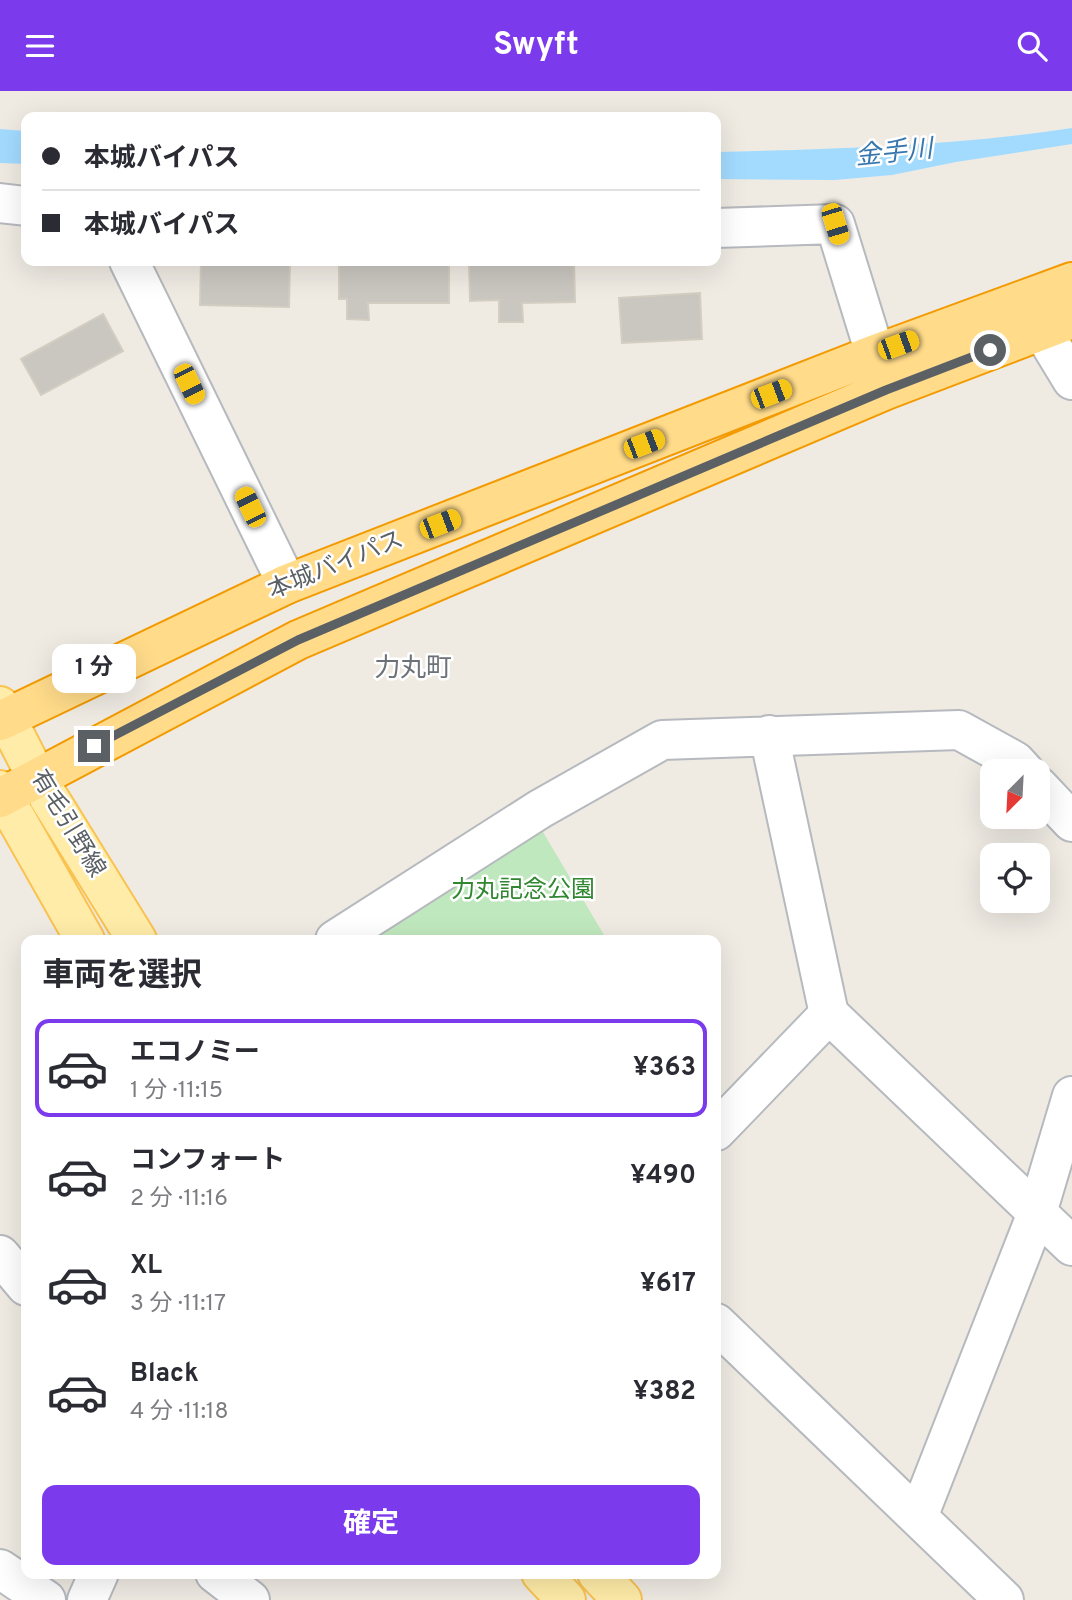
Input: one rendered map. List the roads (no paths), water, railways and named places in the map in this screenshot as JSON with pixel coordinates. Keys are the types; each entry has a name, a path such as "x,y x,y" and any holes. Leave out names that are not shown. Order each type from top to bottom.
{"highway":[{"name":"本城バイパス","path":"1,795 38,780 71,758 298,640 886,390 1046,316 1072,282"},
{"name":"本城バイパス","path":"2,715 41,704 287,584 873,355 1046,316"}],"main road":[{"name":"有毛引野線","path":"2,715 38,780 134,935"},
{"name":"有毛引野線","path":"1,795 82,935"},
{"path":"547,1579 566,1600"},
{"path":"603,1579 622,1600"}],"street":[{"path":"0,203 21,205"},
{"path":"721,228 835,224 873,355 886,390"},
{"path":"130,266 287,584"},
{"path":"1046,316 1072,380"},
{"path":"343,935 540,809 662,740 959,730 1011,759"},
{"path":"769,735 829,1014 1072,1246"},
{"path":"1050,799 1072,822"},
{"path":"721,1126 829,1014"},
{"path":"918,1517 1037,1213 1072,1096"},
{"path":"0,1255 21,1280"},
{"path":"721,1328 1004,1600"},
{"path":"0,1569 46,1600"},
{"path":"87,1600 96,1579"},
{"path":"223,1579 250,1600"}],"water":[{"name":"金手川","path":"1072,128 1072,144 892,175 835,180 721,179 721,152 939,143"},
{"path":"0,129 21,131 21,164 0,163"}],"district":[{"name":"力丸町","path":"413,669"}],"park label":[{"name":"力丸記念公園","path":"523,891"}]}
